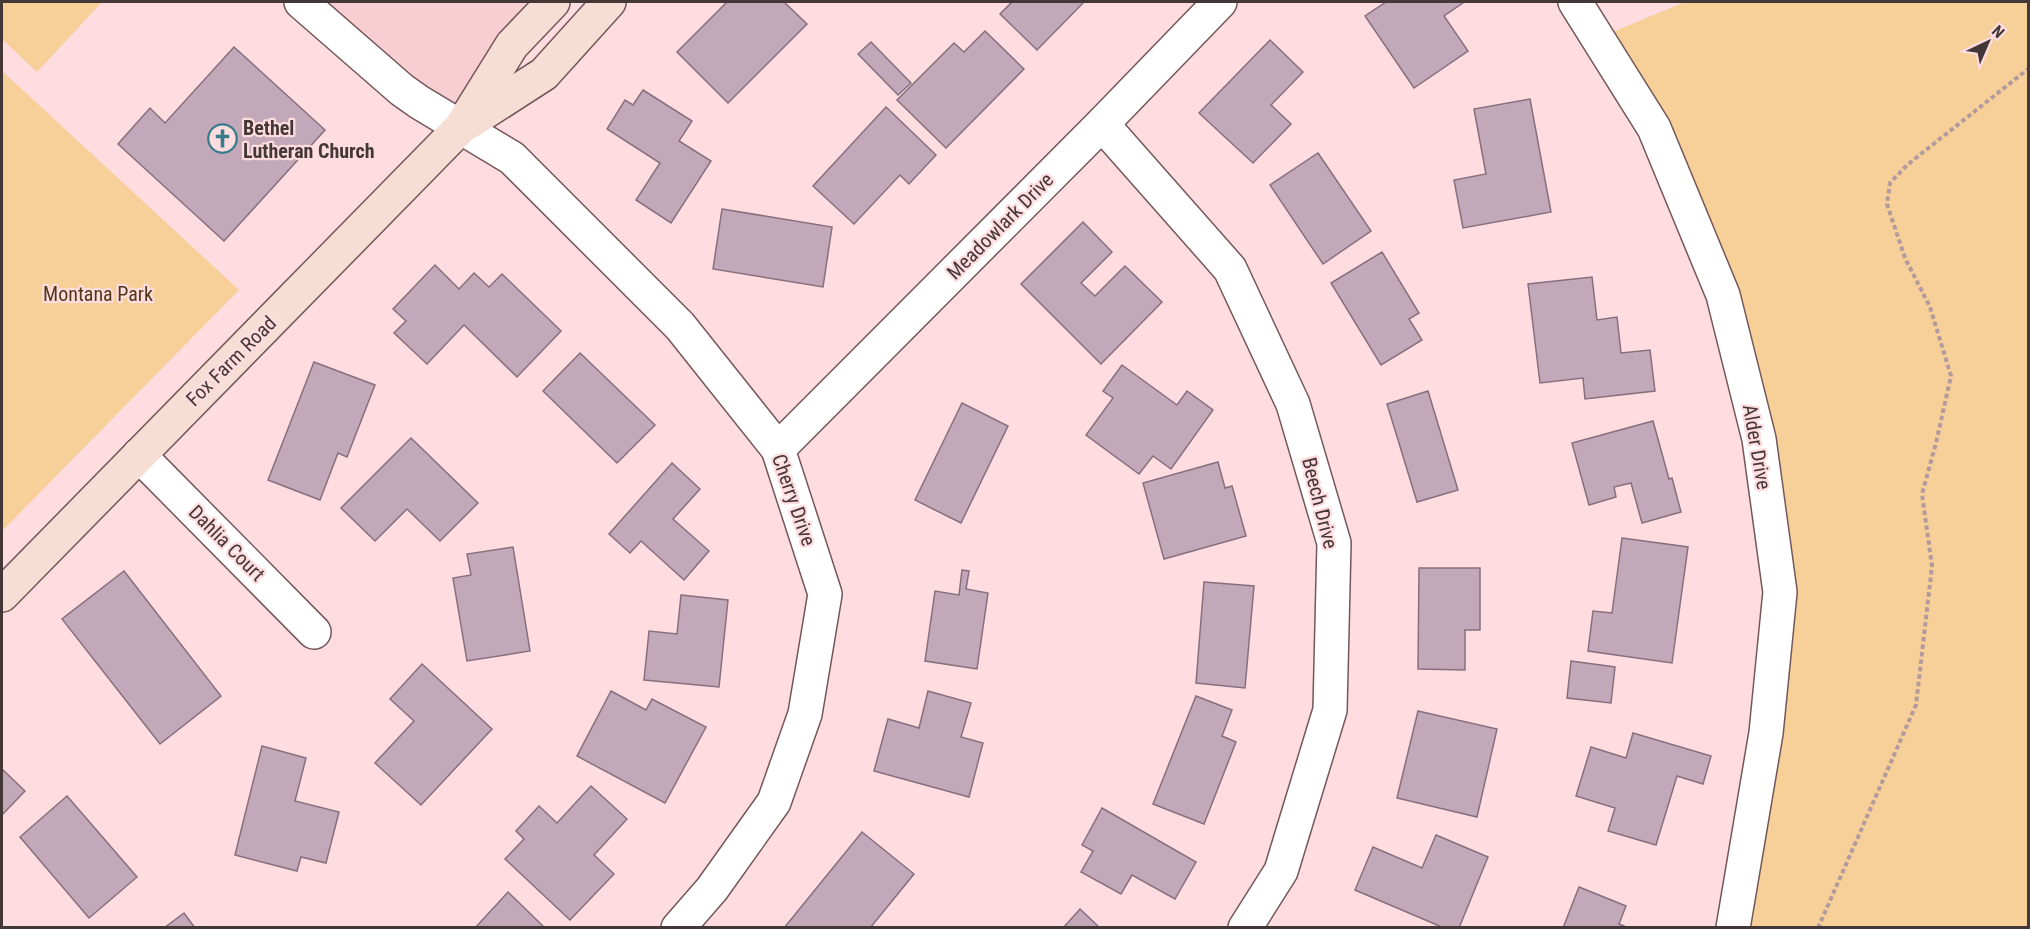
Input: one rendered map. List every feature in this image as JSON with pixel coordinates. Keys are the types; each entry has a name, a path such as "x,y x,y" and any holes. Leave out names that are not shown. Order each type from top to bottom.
{"street":[{"name":"Cherry Drive","path":"301,2 402,90 512,158 680,326 778,449 825,594 805,714 774,802 712,890 678,927"},
{"name":"Fox Farm Road","path":"2,596 461,127 512,45 553,2"},
{"name":"Fox Farm Road","path":"461,127 544,74 609,2"},
{"name":"Meadowlark Drive","path":"778,449 1102,124 1220,2"},
{"name":"Alder Drive","path":"1575,2 1654,128 1723,295 1759,439 1780,592 1766,733 1733,927"},
{"name":"Beech Drive","path":"1102,124 1230,269 1293,404 1334,543 1330,710 1281,871 1245,927"},
{"name":"Dahlia Court","path":"139,455 314,632"}],"path":[{"path":"1818,927 1916,705 1932,566 1922,494 1951,376 1930,307 1905,258 1887,204 1890,183 1907,165 2028,69"}],"shaded area":[{"path":"301,2 553,2 461,127"}],"green space":[{"path":"2,2 102,2 37,72 2,39"},
{"path":"1685,2 2028,2 2028,927 1733,927 1780,592 1723,295 1598,38"},
{"name":"Montana Park","path":"2,71 239,290 2,531"}],"building":[{"path":"727,2 784,2 807,24 728,103 677,52"},
{"path":"1012,2 1084,2 1037,50 1000,14"},
{"path":"1386,2 1462,2 1444,16 1468,51 1414,88 1365,16"},
{"path":"985,31 1024,69 946,148 897,100 954,43 964,52"},
{"path":"1270,40 1303,72 1271,105 1291,124 1253,163 1199,113"},
{"path":"871,42 911,83 898,95 858,54"},
{"path":"234,47 325,130 224,241 118,144 150,108 165,123"},
{"path":"643,90 692,121 679,141 711,161 671,223 636,200 660,163 607,129 625,100 633,105"},
{"path":"1530,99 1551,212 1463,228 1454,180 1486,174 1474,109"},
{"path":"886,107 936,155 909,184 900,175 854,224 813,186"},
{"path":"1318,153 1371,231 1323,264 1270,185"},
{"path":"722,209 832,227 823,287 713,269"},
{"path":"1083,222 1112,252 1081,283 1095,296 1125,266 1162,302 1101,364 1021,284"},
{"path":"1382,252 1419,313 1409,319 1422,340 1381,365 1331,283"},
{"path":"435,265 459,289 474,273 489,287 502,274 561,331 517,377 464,325 427,364 394,333 406,321 393,309"},
{"path":"1592,277 1597,320 1617,317 1621,353 1650,350 1655,391 1585,399 1583,378 1540,383 1528,284"},
{"path":"580,353 655,425 617,463 543,391"},
{"path":"314,362 375,385 347,457 338,453 320,500 268,480"},
{"path":"1122,365 1177,405 1187,391 1213,410 1171,469 1153,456 1139,474 1086,435 1113,398 1103,391"},
{"path":"1428,391 1458,490 1417,502 1387,404"},
{"path":"962,403 1008,426 961,523 915,500"},
{"path":"1653,421 1681,512 1642,523 1631,483 1614,487 1616,497 1589,505 1572,443"},
{"path":"411,438 478,503 440,541 407,509 375,541 341,508"},
{"path":"1218,462 1225,488 1232,486 1246,536 1164,559 1143,483"},
{"path":"672,463 700,489 673,519 709,551 684,580 641,541 630,553 609,534"},
{"path":"1622,538 1688,547 1672,663 1588,651 1593,611 1612,613"},
{"path":"513,547 530,651 467,661 453,578 471,575 467,554"},
{"path":"1419,568 1480,568 1480,630 1465,630 1465,670 1418,669"},
{"path":"962,570 969,571 966,589 988,593 977,669 925,661 935,591 959,595"},
{"path":"124,571 221,696 160,744 62,619"},
{"path":"1204,582 1254,586 1245,688 1196,683"},
{"path":"681,595 728,600 719,687 644,680 649,631 677,634"},
{"path":"1571,661 1615,667 1611,703 1567,698"},
{"path":"422,664 492,729 421,805 375,763 414,721 390,699"},
{"path":"611,691 646,710 652,699 706,727 665,803 577,756"},
{"path":"928,691 971,703 961,737 983,743 969,797 874,771 888,719 919,728"},
{"path":"1196,696 1232,710 1222,736 1236,742 1204,824 1153,804"},
{"path":"1418,711 1497,729 1477,817 1397,798"},
{"path":"1633,733 1711,756 1703,784 1677,776 1656,845 1608,831 1615,808 1576,796 1591,747 1626,758"},
{"path":"262,746 306,758 295,801 339,812 326,863 301,857 297,871 235,855"},
{"path":"2,769 25,791 2,815"},
{"path":"591,786 627,819 594,855 614,874 570,920 505,859 524,839 516,831 539,806 557,823"},
{"path":"67,796 137,877 89,918 20,837"},
{"path":"1102,808 1196,862 1175,899 1132,875 1121,894 1081,872 1093,851 1082,845"},
{"path":"862,832 914,874 870,928 784,928"},
{"path":"1436,835 1488,857 1459,928 1444,928 1355,890 1373,847 1422,868"},
{"path":"1579,887 1626,906 1619,924 1624,926 1623,928 1563,928"},
{"path":"508,892 545,928 475,928"},
{"path":"1080,909 1100,928 1063,928"},
{"path":"184,913 195,928 164,928"}],"place":[{"name":"Bethel Lutheran Church","path":"222,139"}]}
